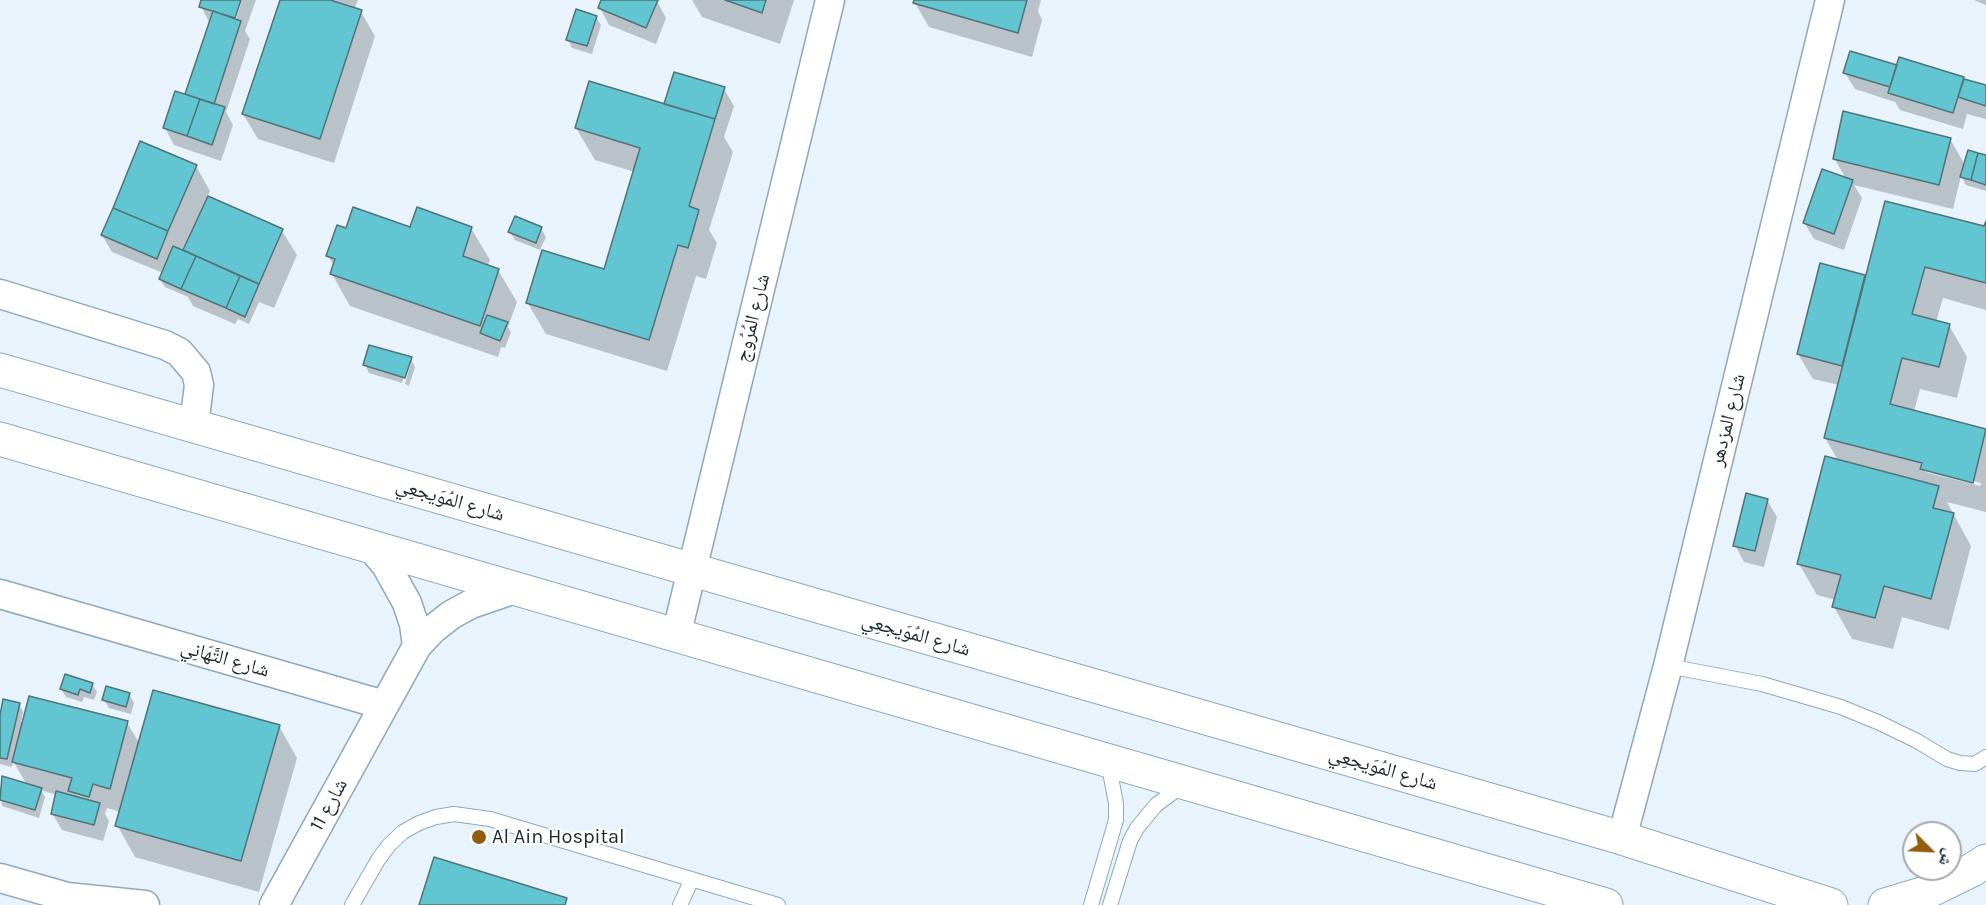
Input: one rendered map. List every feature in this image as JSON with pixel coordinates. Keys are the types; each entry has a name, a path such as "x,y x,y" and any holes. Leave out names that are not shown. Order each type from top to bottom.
{"street":[{"name":"شارع المُرُوج","path":"676,636 830,0"},
{"name":"شارع المزدهر","path":"1622,838 1668,666 1830,0"},
{"path":"0,294 165,345 179,352 190,363 198,379 194,425"},
{"name":"شارع المُوَيجعِي","path":"0,369 1622,838 1831,905"},
{"path":"0,439 1606,905"},
{"path":"371,547 386,565 407,603 414,624 417,646"},
{"path":"384,705 417,646 433,629 451,615 471,604 515,589"},
{"name":"شارع التَّهَانِي","path":"0,594 384,705"},
{"name":"شارع 11","path":"274,905 384,705"},
{"path":"1885,905 1925,893 1986,861"},
{"path":"0,878 67,897 145,905"}],"lane":[{"path":"1668,666 1762,684 1841,707 1889,727 1954,761 1975,764 1986,757"},
{"path":"1092,905 1116,820 1116,803 1107,760"},
{"path":"1110,905 1130,841 1137,828 1156,805 1186,783"},
{"path":"352,905 378,860 403,832 419,823 454,814 490,819 778,905"},
{"path":"680,905 692,879"}],"building":[{"path":"201,0 241,0 235,18 199,7"},
{"path":"280,0 330,0 362,10 320,139 242,114"},
{"path":"601,0 658,0 646,28 598,8"},
{"path":"725,0 766,0 762,13"},
{"path":"914,0 1027,0 1018,33 913,3"},
{"path":"576,9 597,16 587,46 566,40"},
{"path":"213,11 241,21 214,104 185,94"},
{"path":"1850,51 1897,65 1890,87 1843,73"},
{"path":"1899,57 1964,77 1953,113 1888,93"},
{"path":"674,72 725,87 715,119 664,104"},
{"path":"1964,79 1986,85 1986,106 1958,97"},
{"path":"589,81 715,119 689,206 699,210 688,248 678,245 649,340 526,303 542,250 604,269 640,148 575,128"},
{"path":"175,91 200,99 187,136 163,128"},
{"path":"200,99 225,107 212,145 187,136"},
{"path":"1843,111 1951,138 1939,185 1833,159"},
{"path":"140,141 197,165 168,231 113,208"},
{"path":"1968,150 1978,153 1971,180 1960,177"},
{"path":"1978,153 1986,155 1986,185 1971,180"},
{"path":"1822,169 1853,180 1834,234 1803,223"},
{"path":"208,196 283,229 259,284 183,250"},
{"path":"1885,201 1984,226 1986,221 1986,283 1925,267 1912,314 1950,324 1939,367 1902,358 1890,404 1986,429 1973,483 1920,469 1922,463 1824,438"},
{"path":"353,207 410,227 417,207 472,227 463,256 499,269 480,326 330,274 335,259 326,256 337,225 346,228"},
{"path":"113,208 168,231 157,259 101,235"},
{"path":"515,216 542,227 536,243 508,232"},
{"path":"173,246 196,256 181,289 159,279"},
{"path":"196,256 240,276 226,308 181,289"},
{"path":"1820,263 1865,275 1842,366 1797,354"},
{"path":"240,276 259,284 245,317 226,308"},
{"path":"487,315 508,322 500,341 480,333"},
{"path":"369,345 412,357 405,378 363,365"},
{"path":"1825,456 1939,486 1933,508 1954,513 1931,599 1884,586 1875,618 1832,607 1841,575 1797,564"},
{"path":"1746,493 1768,499 1755,551 1733,546"},
{"path":"65,674 93,683 90,693 80,689 78,695 60,689"},
{"path":"106,686 130,693 126,707 102,700"},
{"path":"153,690 280,725 241,861 115,826"},
{"path":"29,696 128,721 110,789 93,784 89,797 68,791 72,778 12,762"},
{"path":"3,699 20,703 7,759 0,758 0,715"},
{"path":"2,776 42,788 35,810 0,800"},
{"path":"56,791 100,803 94,825 51,814"},
{"path":"434,857 567,898 565,905 419,905"}],"place":[{"name":"Al Ain Hospital","path":"479,837"}]}
